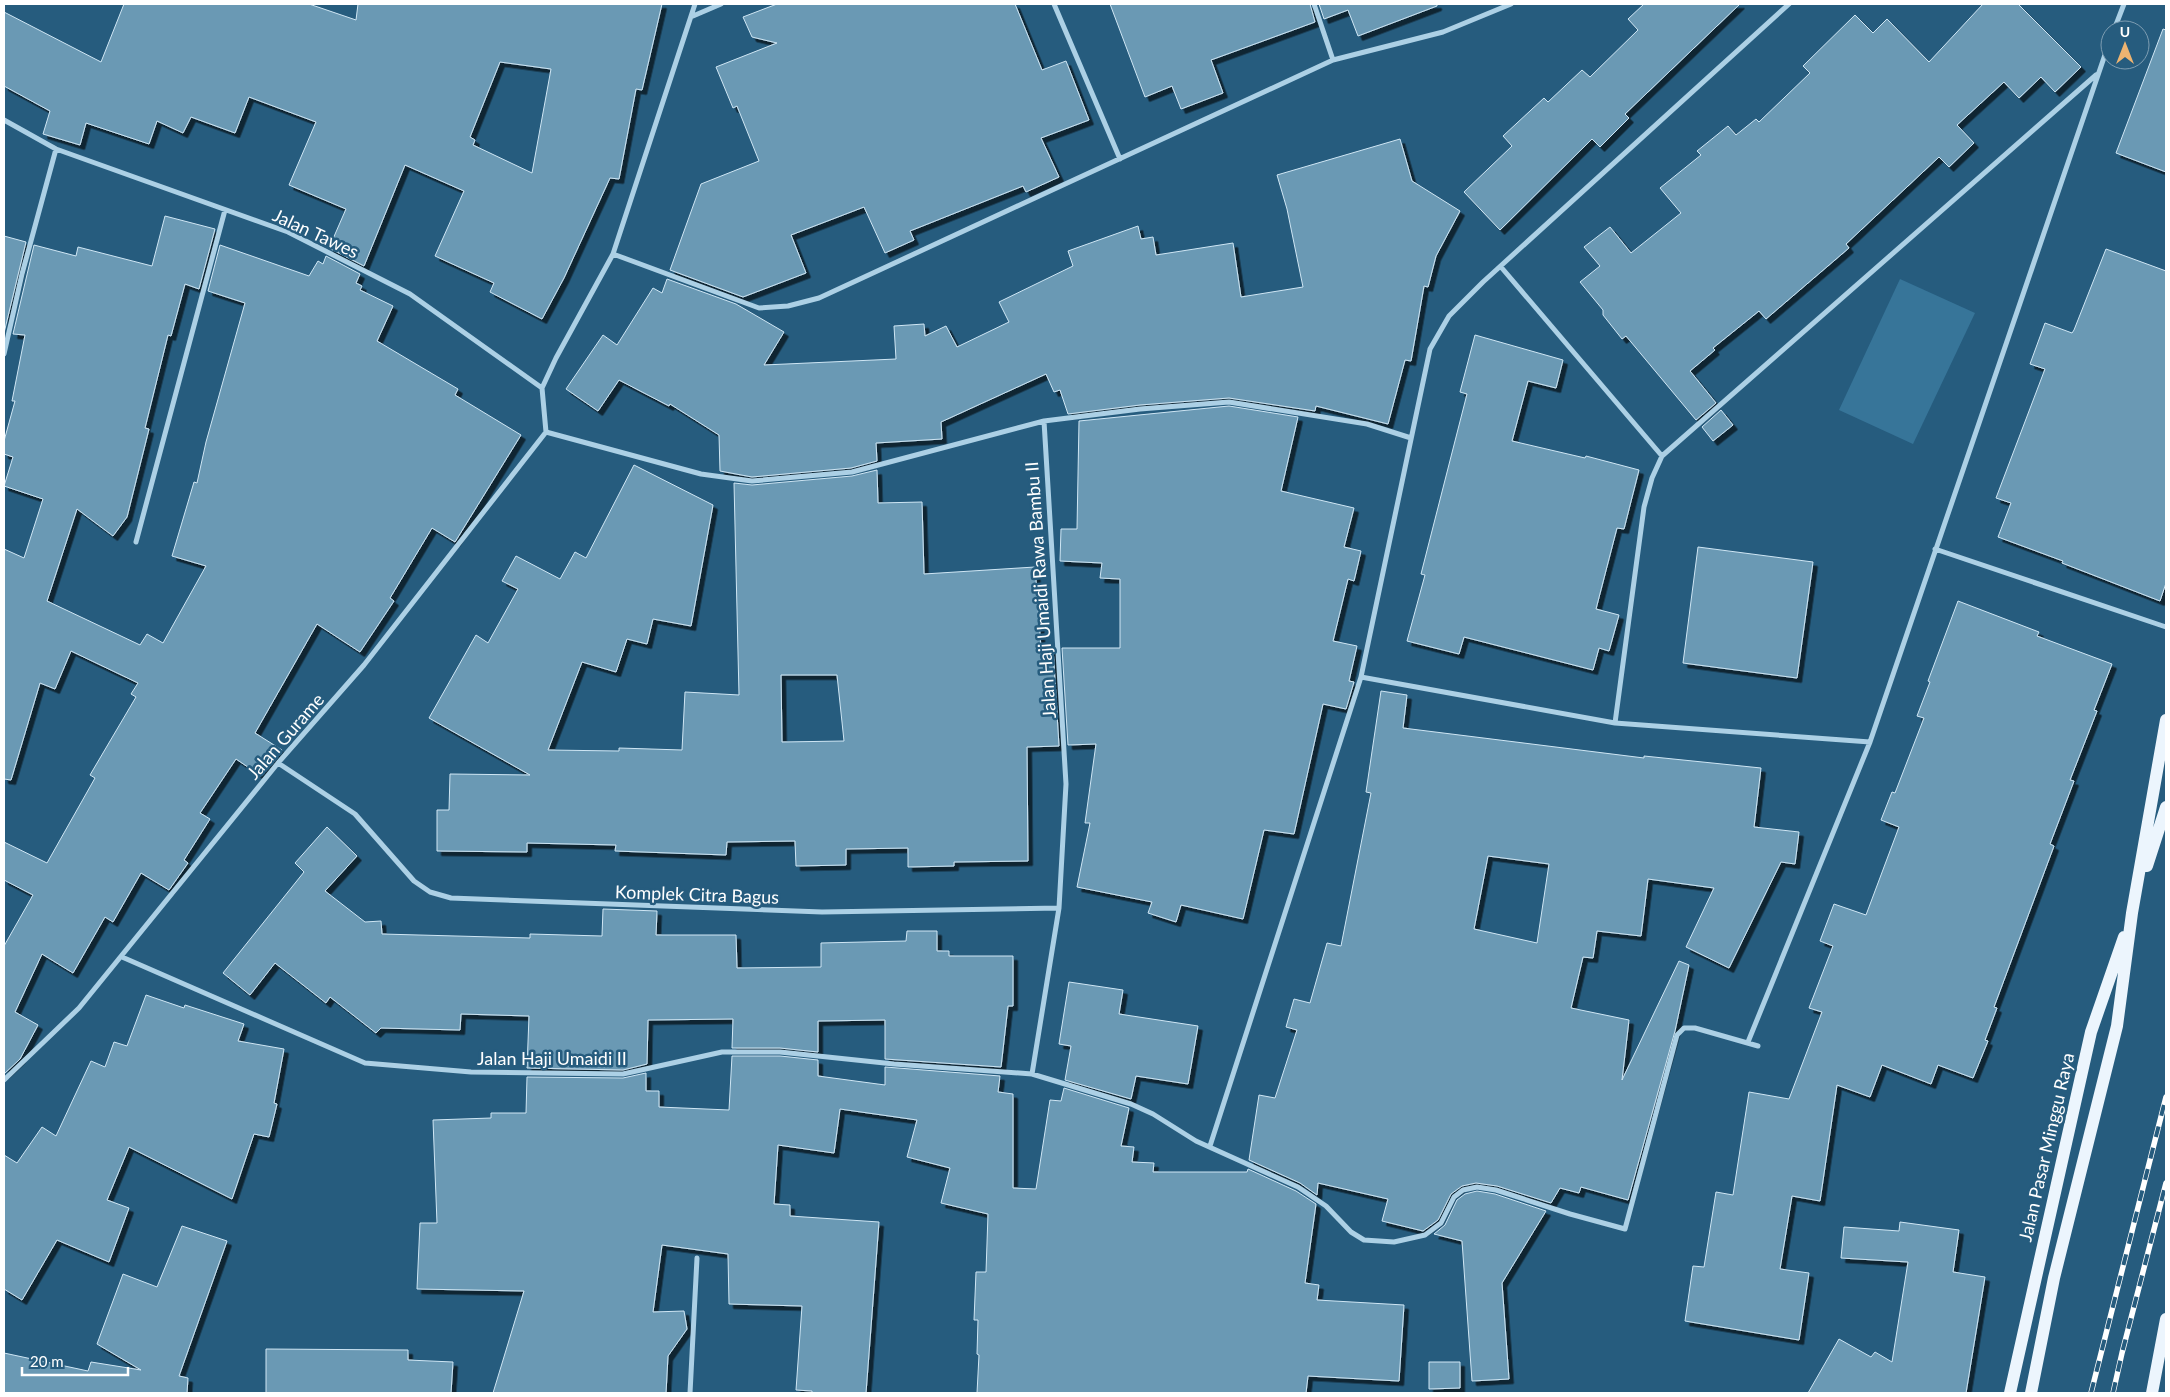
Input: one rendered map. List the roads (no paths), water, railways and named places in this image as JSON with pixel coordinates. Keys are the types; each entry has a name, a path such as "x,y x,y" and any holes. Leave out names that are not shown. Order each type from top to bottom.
{"main road":[{"name":"Jalan Pasar Minggu Raya","path":"2132,913 2166,720"},
{"name":"Jalan Pasar Minggu Raya","path":"2010,1393 2090,1032 2132,913 2166,807"},
{"path":"2031,1393 2054,1278 2117,1026 2132,913"},
{"path":"2152,1393 2166,1319"}],"street":[{"path":"695,4 613,254 542,388 546,432 667,463 701,474 752,481 803,478 852,472 1044,421 1140,409 1229,402 1367,424 1410,438"},
{"path":"692,16 721,4"},
{"path":"1054,4 1120,159"},
{"path":"1314,4 1333,60"},
{"path":"613,254 759,308 788,306 820,298 1333,60 1443,32 1511,4"},
{"path":"1210,1146 1361,677 1430,349 1449,316 1789,4"},
{"path":"2118,20 2124,4"},
{"path":"1748,1042 1870,742 2100,64"},
{"path":"1615,723 1644,507 1652,478 1662,456 2096,74"},
{"name":"Jalan Tawes","path":"4,120 56,149 288,232 410,294 542,388"},
{"path":"4,354 22,274 56,149"},
{"path":"136,542 225,210"},
{"path":"1501,267 1662,456"},
{"name":"Jalan Haji Umaidi Rawa Bambu II","path":"1032,1074 1059,908 1066,784 1044,421"},
{"name":"Jalan Gurame","path":"4,1080 79,1008 122,957 278,763 364,665 546,432"},
{"path":"1936,549 2166,627"},
{"path":"1361,677 1615,723 1870,742"},
{"name":"Komplek Citra Bagus","path":"278,763 355,814 389,856 414,881 430,892 451,898 822,912 1059,908"},
{"name":"Jalan Haji Umaidi II","path":"122,957 135,961 365,1063 471,1072 623,1074 722,1052 780,1052 894,1064 1032,1074"},
{"path":"1032,1074 1131,1104 1210,1146 1298,1187 1326,1206 1351,1232 1364,1240 1394,1242 1425,1235 1441,1223 1454,1197 1463,1190 1477,1187 1496,1190 1570,1214 1625,1229 1677,1035 1684,1028 1695,1028 1758,1046"},
{"path":"690,1393 697,1258"}],"railway":[{"path":"2091,1393 2166,1097"},
{"path":"2113,1393 2166,1183"}]}
